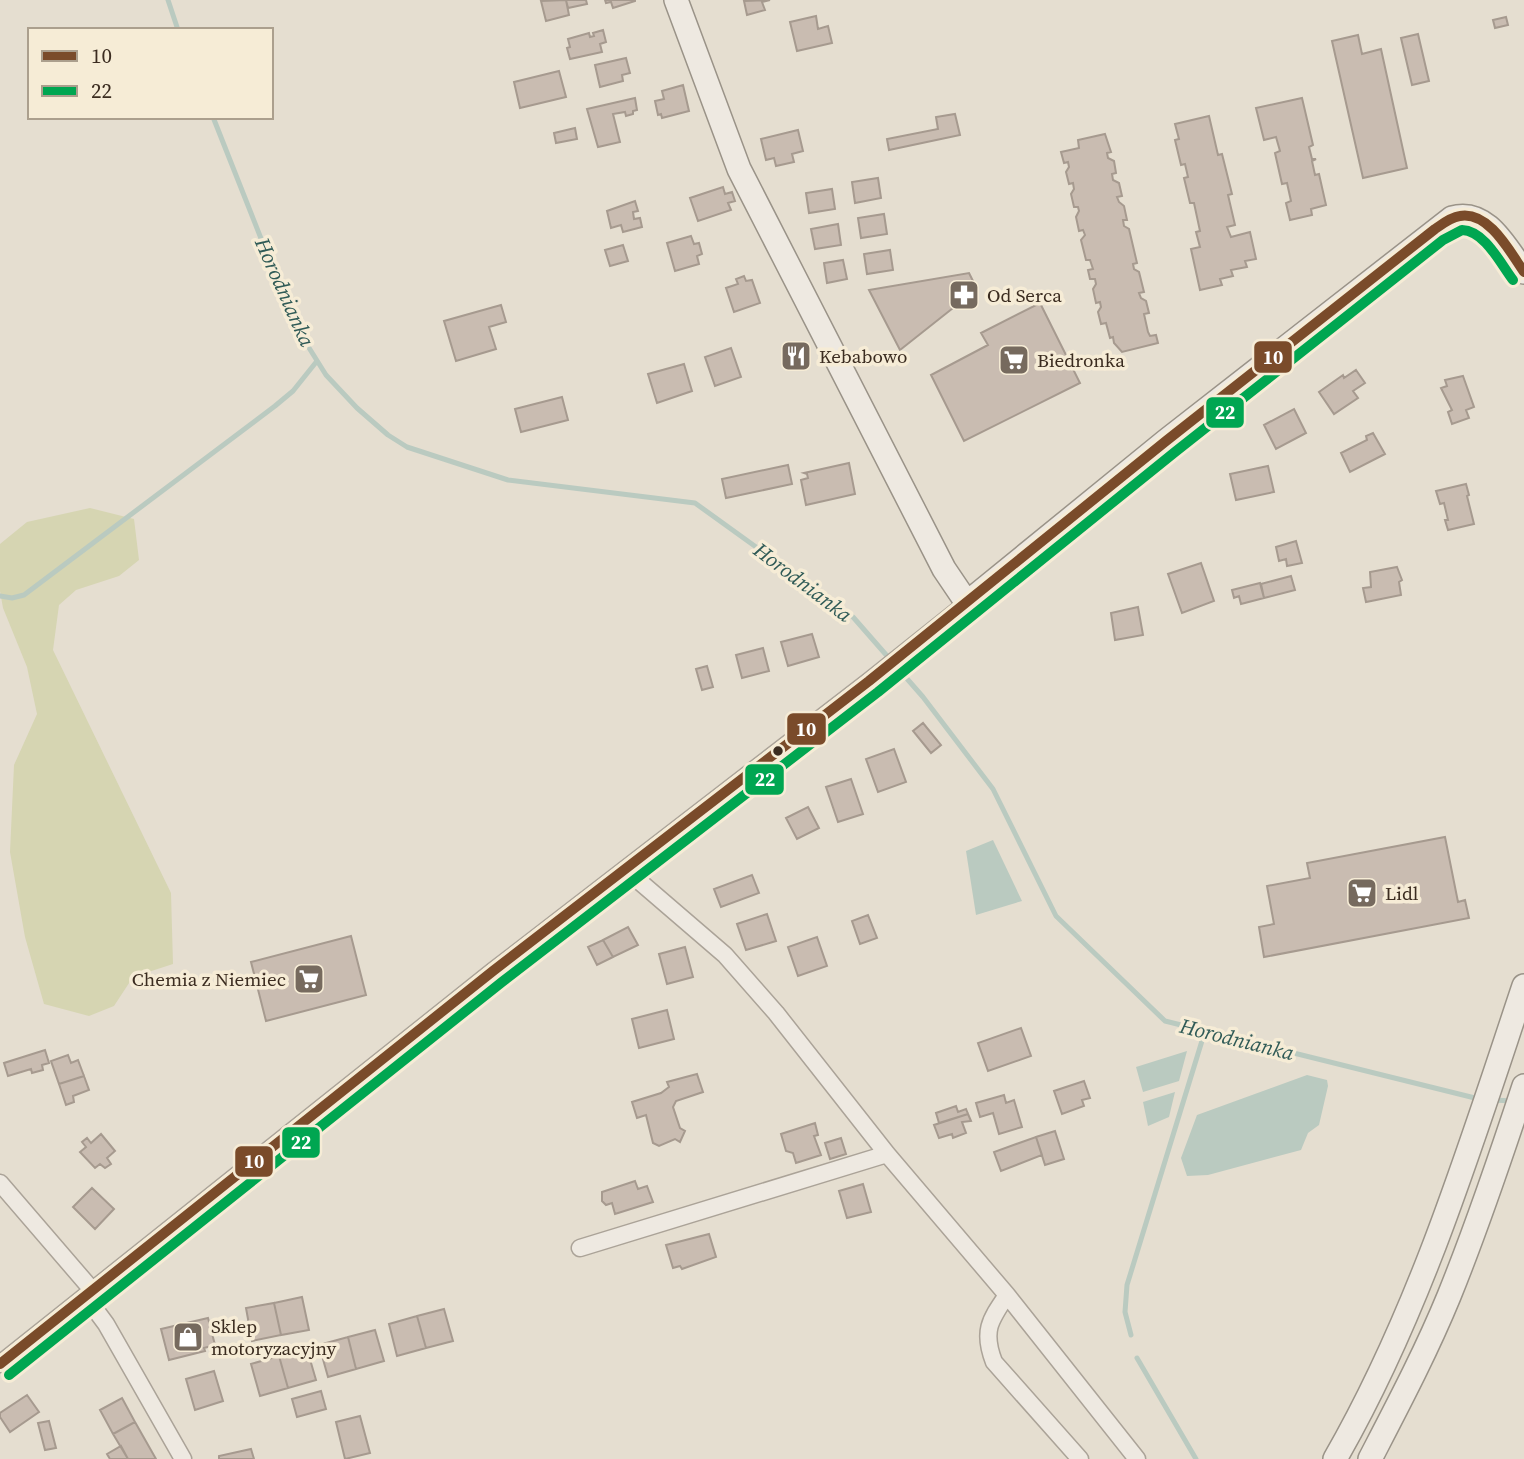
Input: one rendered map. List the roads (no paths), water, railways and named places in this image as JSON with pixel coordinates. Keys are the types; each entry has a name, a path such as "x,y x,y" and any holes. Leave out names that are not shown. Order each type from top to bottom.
{"street":[{"path":"676,0 739,169 948,576 967,603"},
{"path":"0,1364 625,869 869,681 1166,441 1452,218 1471,216 1482,221 1524,272"},
{"path":"625,869 725,955 776,1013 887,1154 1007,1295 1137,1459"},
{"path":"1335,1459 1379,1375 1416,1295 1524,986"},
{"path":"1370,1459 1415,1371 1448,1298 1475,1230 1524,1086"},
{"path":"580,1248 887,1154"},
{"path":"0,1183 89,1294 183,1459"},
{"path":"1007,1295 991,1318 987,1332 988,1346 994,1362 1080,1459"}],"waterway":[{"name":"Horodnianka","path":"168,0 177,28"},
{"name":"Horodnianka","path":"214,119 296,327 326,375 357,408 388,435 407,447 508,480 695,503 853,617 923,697 993,789 1056,916 1165,1021 1479,1099"},
{"path":"0,596 12,598 24,595 275,406 293,391 317,361"},
{"path":"1131,1335 1125,1312 1127,1285 1205,1031"},
{"name":"Horodnianka","path":"1492,1100 1514,1101"},
{"path":"1137,1358 1196,1459"}],"place":[{"name":"Od Serca","path":"964,295"},
{"name":"Kebabowo","path":"796,356"},
{"name":"Biedronka","path":"1014,360"},
{"name":"Lidl","path":"1362,893"},
{"name":"Chemia z Niemiec","path":"309,979"},
{"name":"Sklep motoryzacyjny","path":"188,1337"}]}
